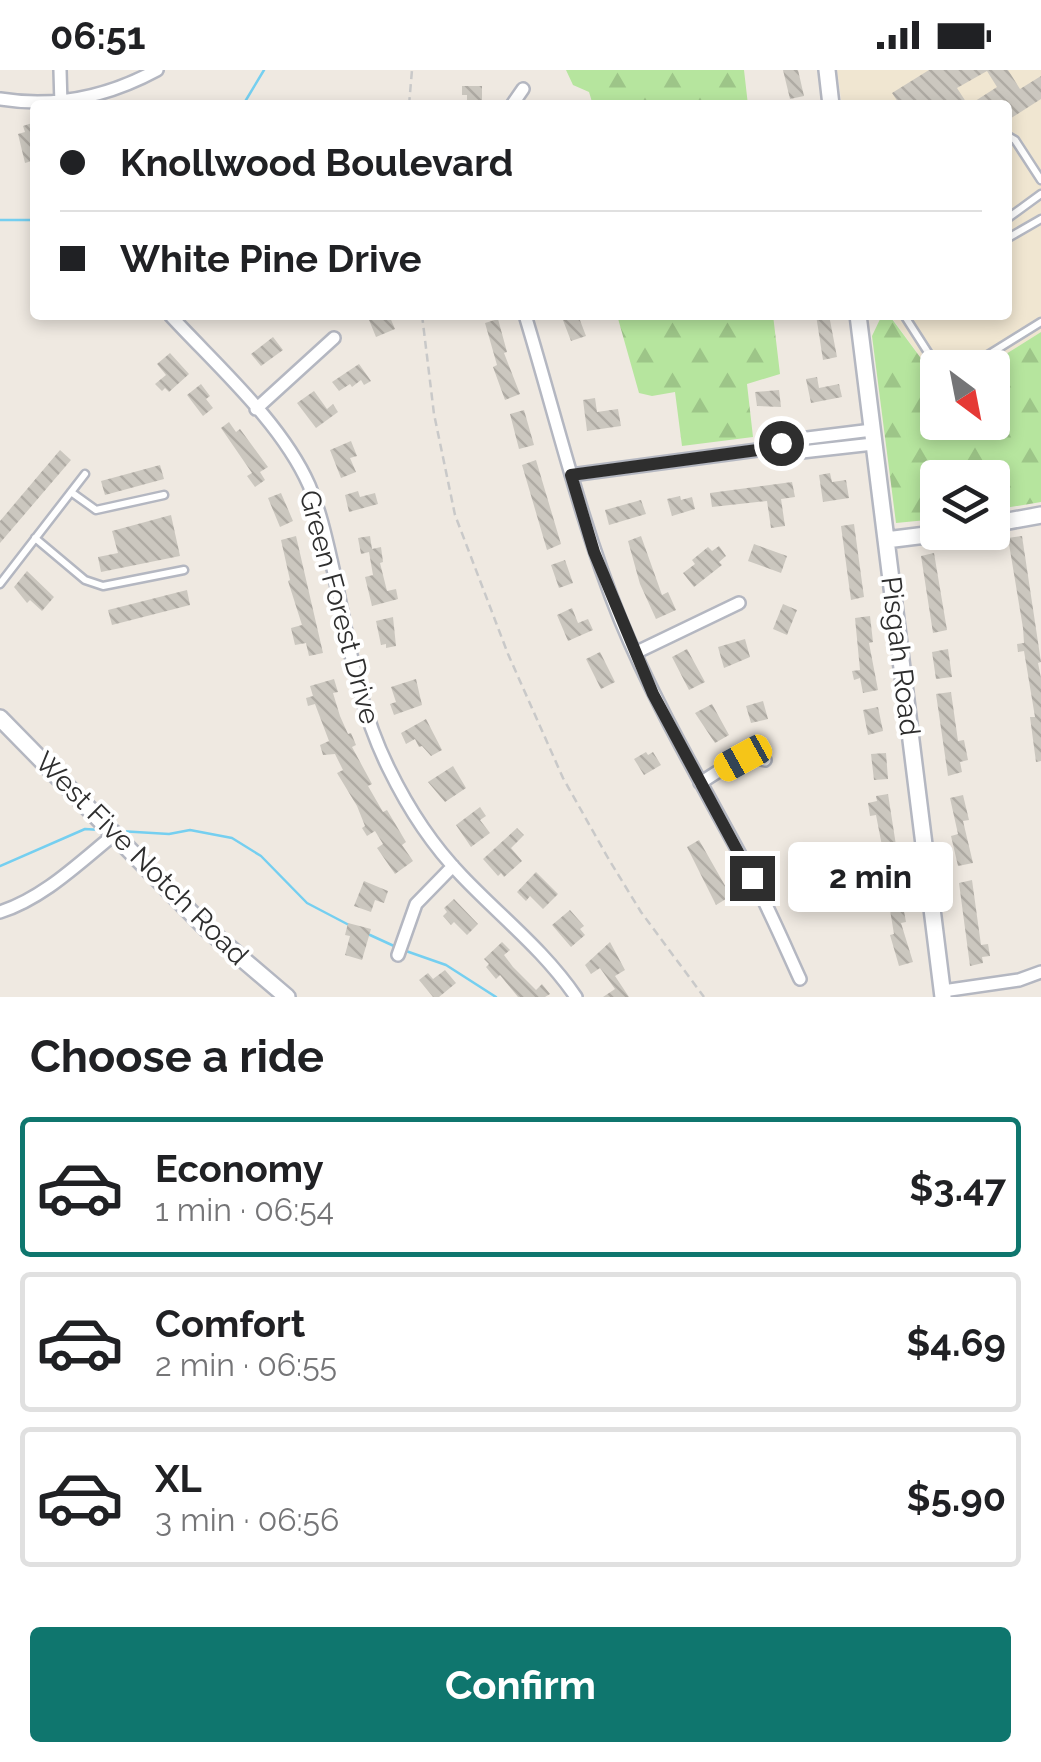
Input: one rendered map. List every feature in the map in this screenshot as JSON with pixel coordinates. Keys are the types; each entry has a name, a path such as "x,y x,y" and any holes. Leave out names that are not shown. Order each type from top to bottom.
{"street":[{"path":"60,70 61,100"},
{"path":"76,100 134,83 157,70"},
{"path":"827,70 830,100"},
{"path":"516,100 523,90"},
{"path":"0,99 30,100"},
{"name":"Green Forest Drive","path":"175,320 295,458 311,490 326,540 359,695 405,800 453,866 533,942 576,997"},
{"path":"527,320 594,552 635,654 666,722 752,878 800,978"},
{"name":"Pisgah Road","path":"859,320 943,994"},
{"path":"256,410 334,338"},
{"path":"571,475 780,447 783,441 872,437"},
{"path":"1010,521 1041,515"},
{"path":"886,540 920,536"},
{"path":"635,654 739,603"},
{"name":"West Five Notch Road","path":"0,718 206,928 286,997"},
{"path":"700,783 743,758 755,756 764,760"},
{"path":"0,912 28,900 116,834"},
{"path":"398,955 416,904 453,866"},
{"path":"943,994 1041,972"}],"lane":[{"path":"1012,138 1041,180"},
{"path":"1012,215 1041,194"},
{"path":"1012,236 1041,219"},
{"path":"907,320 926,350"},
{"path":"997,350 1041,322"},
{"path":"0,584 85,474"},
{"path":"71,492 96,510 164,495"},
{"path":"35,538 86,580 103,586 184,570"}],"path":[{"path":"409,100 412,70"},
{"path":"423,320 434,414 455,515 508,654 563,778 608,858 704,997"}],"shaded area":[{"path":"837,70 1041,70 1041,332 1010,351 920,350 920,356 894,320 1012,320 1012,100 841,100"}],"green space":[{"path":"566,70 744,70 747,100 591,100 589,92 573,85"},
{"path":"618,320 774,320 780,374 747,384 753,437 682,446 675,392 652,396 639,393"},
{"path":"880,320 893,320 920,357 920,440 1010,440 1010,351 1041,332 1041,502 1010,507 1010,460 920,460 920,521 896,523 872,336"}],"building":[{"path":"783,70 798,70 804,96 790,99"},
{"path":"929,70 1008,70 1020,89 1041,76 1041,99 1012,117 1012,100 977,100 997,87 987,71 957,88 965,100 897,100 892,93"},
{"path":"462,86 482,86 482,100 467,100 467,95 462,95"},
{"path":"30,124 30,162 25,163 18,134 25,132 23,126"},
{"path":"369,320 391,320 395,329 376,337"},
{"path":"498,320 507,352 504,353 520,394 505,400 493,367 497,365 485,323"},
{"path":"563,320 580,320 586,336 571,341"},
{"path":"817,320 830,320 837,357 823,360"},
{"path":"273,337 283,350 261,366 251,354"},
{"path":"170,353 189,374 169,392 155,384 166,375 157,364"},
{"path":"359,364 371,381 364,385 361,380 339,391 332,382"},
{"path":"817,377 819,388 839,384 842,397 811,403 806,379"},
{"path":"201,384 213,408 203,416 187,395"},
{"path":"779,390 781,407 757,406 755,392"},
{"path":"314,391 327,409 333,404 338,412 316,428 297,403"},
{"path":"595,398 597,412 618,409 621,426 587,431 583,400"},
{"path":"524,410 534,445 519,449 510,414"},
{"path":"229,422 236,432 240,429 268,467 260,472 265,480 255,487 247,476 252,473 221,428"},
{"path":"351,441 357,456 350,458 356,472 341,478 330,450"},
{"path":"60,450 71,460 0,543 0,521"},
{"path":"536,460 561,544 547,550 522,465"},
{"path":"160,465 164,479 105,495 101,481"},
{"path":"830,473 832,482 846,480 849,498 823,502 819,475"},
{"path":"792,482 795,497 781,499 785,526 771,528 767,501 712,507 710,493"},
{"path":"358,491 360,497 375,493 378,504 349,512 345,495"},
{"path":"281,493 293,521 280,527 268,498"},
{"path":"680,496 681,500 692,497 695,509 672,516 667,499"},
{"path":"641,500 646,514 609,525 605,510"},
{"path":"171,515 180,556 101,572 98,557 118,553 112,531"},
{"path":"854,524 864,597 851,600 841,526"},
{"path":"296,536 323,653 309,656 306,643 295,645 291,628 302,625 288,581 281,540"},
{"path":"370,536 372,549 381,547 380,563 387,591 396,589 398,599 372,606 365,577 373,575 369,552 361,554 358,538"},
{"path":"641,536 662,595 668,592 676,610 656,619 640,584 628,541"},
{"path":"1022,536 1041,662 1041,761 1036,762 1030,717 1035,717 1024,651 1018,652 1017,644 1024,643 1010,538"},
{"path":"754,544 787,556 781,573 748,561"},
{"path":"719,546 726,556 719,562 722,565 694,587 683,573 708,547 712,551"},
{"path":"934,553 947,630 933,633 921,556"},
{"path":"565,560 573,583 559,588 551,565"},
{"path":"27,571 54,597 42,611 30,600 27,603 14,587"},
{"path":"187,590 190,605 112,625 108,610"},
{"path":"783,604 797,610 787,635 773,629"},
{"path":"572,608 578,623 588,619 593,630 568,641 557,615"},
{"path":"870,616 873,642 869,643 878,690 863,693 860,678 854,680 852,671 860,670 855,618"},
{"path":"393,617 396,646 386,648 386,644 381,645 376,621"},
{"path":"745,639 750,657 724,668 718,647"},
{"path":"687,649 705,682 689,690 672,657"},
{"path":"948,649 952,677 936,679 932,652"},
{"path":"600,652 615,682 601,689 586,659"},
{"path":"334,679 338,692 333,693 340,716 372,784 368,786 383,812 387,810 413,861 395,874 377,848 383,844 375,831 367,836 362,828 365,826 357,806 337,773 343,770 335,754 323,755 320,745 329,741 315,704 308,706 306,698 313,696 310,686"},
{"path":"416,679 422,705 394,715 390,704 396,702 391,687"},
{"path":"951,692 958,741 964,740 968,760 960,762 962,772 948,776 936,694"},
{"path":"763,701 768,719 751,723 746,706"},
{"path":"712,704 729,735 715,743 695,713"},
{"path":"878,707 883,731 868,735 863,710"},
{"path":"426,719 442,750 431,756 415,739 406,744 401,733"},
{"path":"653,752 661,765 644,775 634,759"},
{"path":"886,753 888,779 874,780 871,754"},
{"path":"453,766 466,788 445,802 428,782"},
{"path":"888,794 900,871 884,874 882,864 876,865 874,856 881,855 882,846 876,815 870,816 868,803 877,801 876,796"},
{"path":"963,795 969,820 963,821 973,863 958,866 951,836 958,834 950,798"},
{"path":"480,807 486,816 480,820 490,833 471,847 456,825"},
{"path":"517,828 524,835 511,848 522,861 504,877 501,873 498,876 483,859"},
{"path":"699,840 731,896 716,905 687,847"},
{"path":"536,872 558,894 543,909 530,896 526,901 517,892"},
{"path":"972,880 981,945 988,944 990,956 982,957 983,963 970,966 959,883"},
{"path":"364,881 388,891 384,903 375,900 371,912 354,906"},
{"path":"900,890 906,922 901,923 913,962 899,966 890,935 894,934 887,892"},
{"path":"454,899 478,924 467,935 443,916 447,912 444,908"},
{"path":"570,910 584,926 580,929 585,935 571,947 552,925"},
{"path":"348,923 371,929 362,960 345,955 350,936 345,935"},
{"path":"502,942 510,950 504,955 513,967 536,990 542,984 550,994 518,997 500,975 496,979 484,959"},
{"path":"610,942 625,970 615,976 629,997 603,997 615,989 600,968 591,974 585,965"},
{"path":"445,970 456,983 439,997 433,997 419,980 428,973 433,979"}],"waterway":[{"path":"246,100 264,70"},
{"path":"0,220 30,220"},
{"path":"0,866 85,829 101,830"},
{"path":"119,831 169,834 190,830 232,838 261,856 307,903 349,925"},
{"path":"370,935 394,946"},
{"path":"406,951 446,965 496,997"}],"route":[{"path":"752,878 653,694 594,552 571,475 780,447 781,443"}]}
